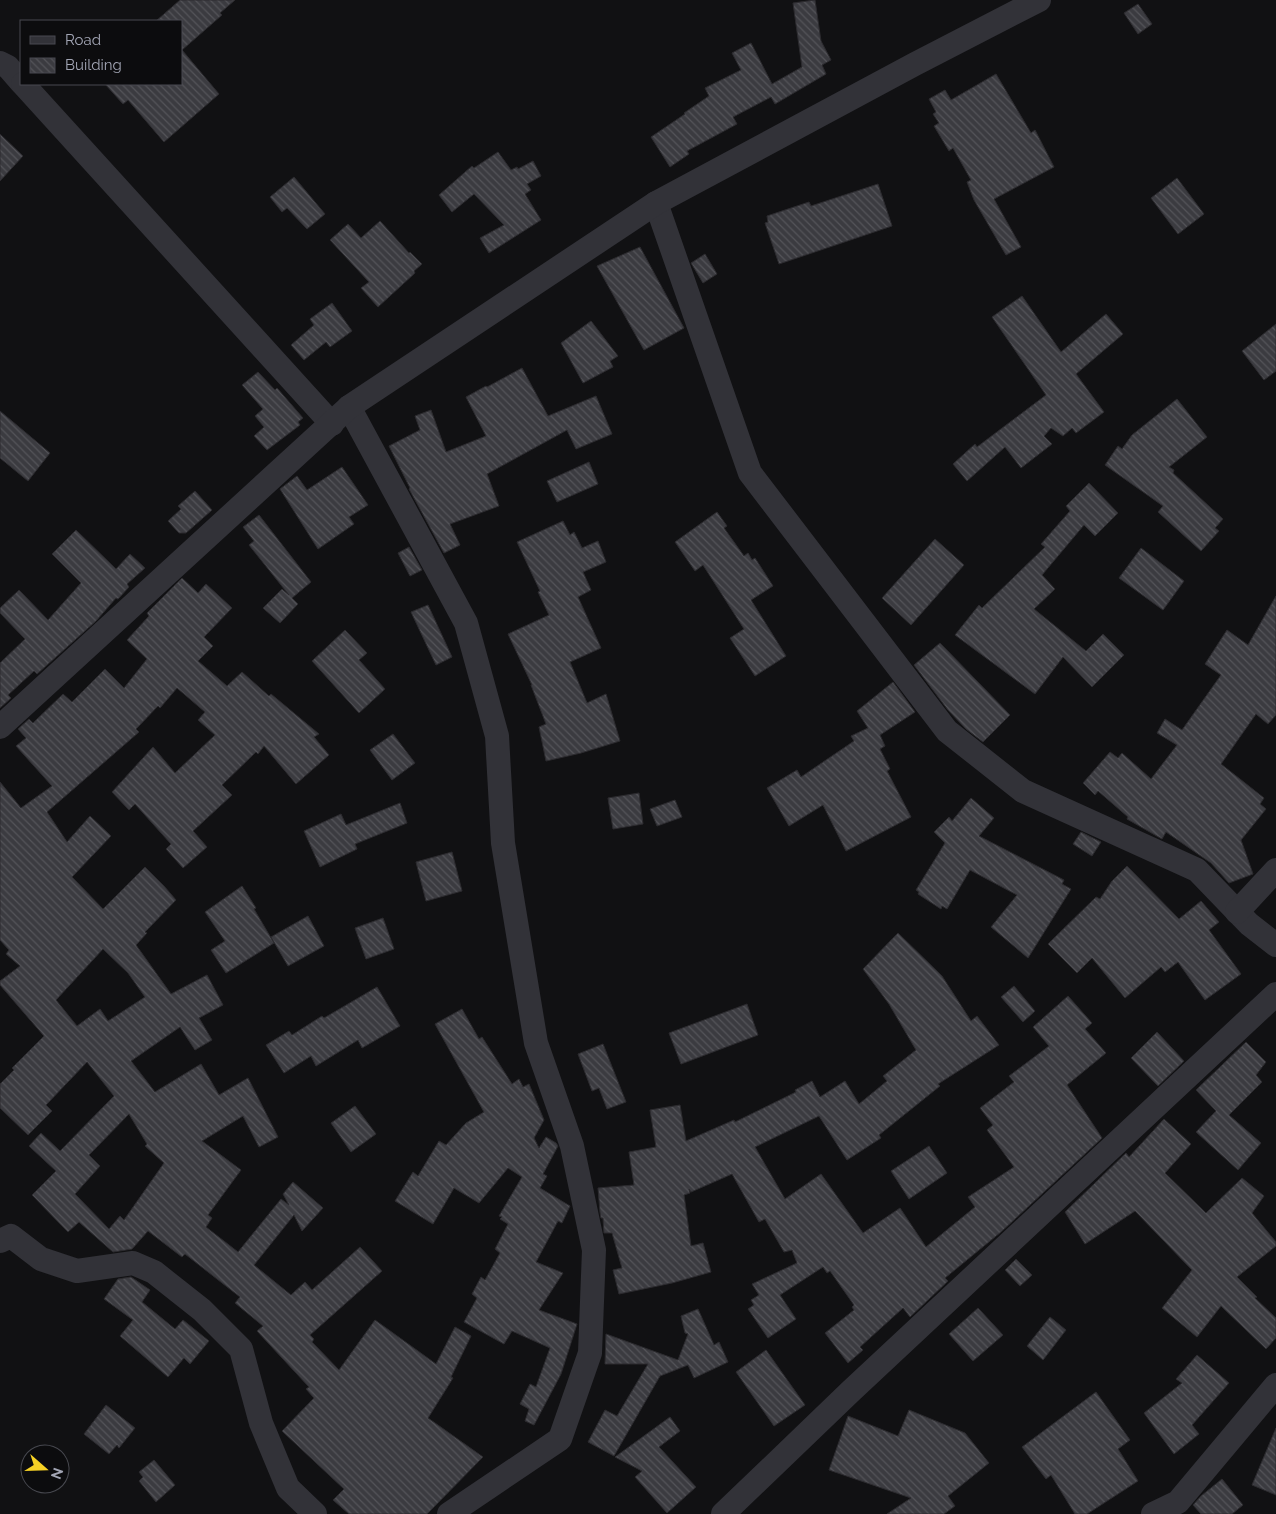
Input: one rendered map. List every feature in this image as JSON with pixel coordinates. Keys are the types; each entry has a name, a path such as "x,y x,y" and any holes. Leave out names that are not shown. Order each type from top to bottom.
{"street":[{"path":"0,727 349,407 656,203 915,64 1039,0"},
{"path":"0,63 8,67 20,81"},
{"path":"24,85 332,424"},
{"path":"656,203 750,473 947,731 1023,791 1197,870 1249,924 1276,945"},
{"path":"349,407 466,623 497,736 502,843 536,1043 572,1146 594,1250 590,1353 560,1439 450,1514"},
{"path":"1237,912 1276,870"},
{"path":"723,1514 851,1391 1276,994"},
{"path":"0,1241 11,1236 41,1259 77,1271 134,1263 154,1272 202,1310 242,1348 261,1423 288,1488 314,1514"},
{"path":"1153,1514 1182,1508 1276,1385"}],"building":[{"path":"180,0 235,0 220,13 222,15 182,50 182,20 157,20"},
{"path":"815,0 821,41 831,60 822,65 826,74 775,104 771,97 733,117 737,124 687,151 689,154 670,167 651,137 709,96 705,88 741,70 732,53 751,43 772,84 802,67 793,3"},
{"path":"1138,4 1152,24 1138,34 1124,13"},
{"path":"182,50 219,94 164,142 128,100 123,104 106,85 182,85"},
{"path":"996,74 1031,133 1035,130 1054,167 994,199 1021,247 1006,255 974,200 967,182 971,180 953,148 949,151 934,126 939,123 933,114 936,112 929,99 945,90 951,100"},
{"path":"0,134 23,156 0,181"},
{"path":"498,152 511,170 517,167 518,169 533,161 541,176 527,184 531,190 525,194 541,220 489,253 480,238 504,225 474,194 452,212 439,195 472,166 474,168"},
{"path":"294,177 325,214 307,229 287,208 282,212 270,197"},
{"path":"1177,178 1204,214 1178,234 1151,198"},
{"path":"878,184 892,226 779,264 765,223 768,222 767,216 809,202 811,206"},
{"path":"380,221 409,253 422,264 414,271 415,273 378,307 361,288 369,282 330,240 348,224 361,238"},
{"path":"640,247 684,328 644,350 597,266"},
{"path":"705,254 717,274 703,283 691,263"},
{"path":"1022,296 1061,352 1106,314 1123,334 1076,374 1104,412 1076,433 1072,428 1063,436 1051,428 1044,436 1052,444 1021,468 1005,447 967,481 953,464 975,444 977,447 1046,395 992,317"},
{"path":"332,303 352,331 330,347 326,342 304,360 291,345 314,325 310,319"},
{"path":"591,321 618,356 610,361 613,367 583,383 561,343"},
{"path":"1276,324 1276,371 1264,380 1242,351"},
{"path":"522,368 548,416 596,396 612,434 576,449 567,430 487,474 499,506 450,524 460,545 444,553 409,489 389,446 420,430 415,416 431,410 446,452 486,436 466,397"},
{"path":"258,372 275,390 277,388 303,418 298,422 300,425 267,450 254,436 264,427 255,416 263,409 242,385"},
{"path":"1177,399 1207,437 1169,467 1174,470 1173,473 1223,519 1215,528 1219,531 1201,551 1158,512 1163,506 1105,465 1118,446 1122,449 1132,435"},
{"path":"0,411 50,453 28,481 0,458"},
{"path":"589,462 598,484 557,502 547,481"},
{"path":"342,467 368,505 349,517 354,524 318,549 280,489 297,476 307,490"},
{"path":"1089,483 1118,513 1095,536 1084,525 1042,575 1055,589 1034,609 1086,651 1103,634 1124,655 1092,687 1063,657 1035,694 955,635 979,605 982,608 1045,547 1041,544 1070,511 1066,506"},
{"path":"195,491 212,510 186,533 179,533 168,521 181,509 178,506"},
{"path":"717,512 727,526 724,528 744,556 748,553 752,560 755,558 773,586 751,600 786,656 755,676 730,638 744,629 703,565 695,571 675,542"},
{"path":"259,515 311,582 292,598 298,604 280,623 263,608 282,589 289,595 249,545 254,541 243,527"},
{"path":"563,521 570,535 574,532 582,548 598,541 606,562 583,572 591,590 578,597 601,648 570,662 587,703 606,694 620,741 546,761 539,727 546,724 532,685 508,634 549,615 517,542"},
{"path":"76,530 116,569 130,554 145,568 127,584 129,587 118,599 116,598 96,621 37,674 34,671 8,695 11,698 0,708 0,663 25,639 0,613 0,608 19,590 48,620 81,583 52,554"},
{"path":"935,539 964,565 911,625 882,598"},
{"path":"409,547 422,570 410,576 398,553"},
{"path":"1141,548 1184,581 1163,610 1119,578"},
{"path":"182,578 198,593 206,584 232,608 204,637 213,646 198,661 227,686 242,672 269,696 271,694 319,734 314,737 329,755 296,784 264,746 258,754 256,752 222,785 232,795 193,831 207,847 183,868 166,849 171,844 135,804 129,810 112,792 153,747 175,773 215,735 198,720 205,712 177,688 160,708 158,706 136,729 139,732 47,812 67,842 90,816 111,836 72,877 103,909 145,867 164,886 176,900 145,932 147,933 136,945 171,994 207,975 223,1005 199,1018 212,1040 195,1050 180,1027 131,1061 155,1092 201,1064 219,1095 248,1078 278,1137 259,1147 243,1116 202,1141 241,1170 208,1215 212,1218 206,1227 238,1252 281,1199 289,1205 283,1194 293,1182 323,1208 302,1231 294,1215 254,1265 291,1295 305,1282 312,1290 360,1247 382,1271 310,1335 314,1339 312,1342 339,1370 375,1320 436,1364 455,1327 471,1336 451,1377 453,1378 428,1418 483,1457 427,1514 349,1514 333,1500 344,1489 282,1431 314,1398 306,1389 309,1387 257,1331 263,1326 235,1303 240,1297 185,1254 182,1257 148,1231 132,1249 113,1252 79,1222 68,1232 32,1195 56,1171 29,1146 41,1133 60,1151 114,1096 87,1062 46,1105 52,1111 28,1135 0,1108 0,1084 14,1070 12,1068 44,1036 0,985 0,981 20,966 6,954 9,950 0,940 0,782 21,808 52,786 16,746 26,738 18,729 29,719 33,723 63,694 72,702 105,669 124,688 147,659 127,640 149,616 147,613","holes":["103,949 128,973 145,997 108,1021 100,1009 77,1026 56,1000","129,1114 147,1144 145,1146 164,1163 124,1220 120,1216 109,1229 75,1194 100,1166 89,1155"]},
{"path":"1276,596 1276,715 1268,724 1256,714 1221,764 1264,798 1260,804 1266,809 1241,840 1253,874 1229,883 1211,863 1166,832 1162,839 1127,819 1128,817 1098,791 1095,795 1083,783 1110,752 1118,758 1122,753 1151,779 1177,745 1157,733 1165,719 1182,730 1221,675 1205,664 1227,630 1248,645"},
{"path":"428,605 452,657 436,665 411,612"},
{"path":"345,630 367,653 359,660 385,689 359,713 312,661"},
{"path":"940,643 1010,715 983,742 966,729 948,710 914,665"},
{"path":"893,682 915,712 880,735 885,746 880,749 890,769 887,771 911,817 846,851 823,805 789,826 767,788 797,770 801,777 854,741 851,736 868,728 857,711"},
{"path":"393,734 415,763 392,780 370,750"},
{"path":"639,793 643,824 613,829 608,798"},
{"path":"971,798 994,818 979,836 1064,880 1062,884 1071,889 1028,958 991,927 1017,895 970,870 947,909 942,906 941,909 918,894 919,892 916,890 945,843 934,832 949,817 952,821"},
{"path":"675,800 682,817 657,826 650,809"},
{"path":"400,803 407,823 355,844 357,849 320,867 304,831 341,814 346,825"},
{"path":"1081,832 1101,842 1092,856 1073,844"},
{"path":"452,852 462,891 426,901 416,862"},
{"path":"1127,866 1179,919 1201,901 1219,922 1209,930 1241,974 1205,1000 1178,962 1165,972 1161,967 1125,998 1092,958 1077,973 1048,944 1096,897 1100,899 1112,881"},
{"path":"242,886 274,943 226,973 211,950 225,941 205,912"},
{"path":"308,916 324,946 288,966 271,937"},
{"path":"383,918 394,949 366,959 355,928"},
{"path":"898,933 942,976 971,1021 977,1016 999,1045 938,1084 940,1086 879,1135 881,1138 847,1160 819,1116 755,1147 785,1199 821,1174 863,1233 900,1208 926,1247 975,1207 968,1197 1014,1167 987,1130 993,1125 980,1108 1014,1082 1009,1076 1049,1046 1033,1027 1068,996 1092,1023 1085,1029 1106,1053 1067,1085 1102,1138 1001,1232 945,1278 948,1281 910,1317 903,1308 860,1347 863,1350 848,1363 825,1333 854,1310 852,1307 854,1305 830,1271 827,1273 823,1267 780,1295 796,1319 768,1338 748,1309 754,1305 751,1300 759,1295 752,1284 797,1263 792,1250 784,1252 765,1219 759,1222 732,1174 691,1192 689,1189 690,1193 684,1195 691,1246 703,1243 711,1272 672,1283 619,1294 613,1270 622,1268 612,1233 604,1233 598,1188 634,1185 629,1152 656,1147 650,1110 680,1105 686,1141 734,1120 735,1122 796,1092 795,1090 812,1081 820,1097 845,1081 859,1104 887,1081 883,1076 916,1050 889,1004 863,969"},
{"path":"1014,986 1035,1011 1023,1022 1001,997"},
{"path":"377,987 400,1026 362,1048 358,1040 316,1066 311,1056 284,1073 266,1045 289,1031 292,1035 322,1016 324,1018"},
{"path":"747,1004 758,1035 681,1064 669,1033"},
{"path":"462,1009 479,1039 482,1037 512,1084 519,1079 523,1087 529,1084 544,1120 534,1138 539,1148 546,1137 558,1146 543,1174 547,1176 540,1188 570,1206 562,1223 558,1221 536,1262 563,1273 539,1310 577,1324 561,1374 534,1425 525,1421 529,1409 520,1404 530,1384 536,1387 550,1348 512,1331 504,1344 464,1322 477,1298 472,1294 481,1277 485,1280 500,1253 495,1249 508,1224 500,1219 502,1217 499,1216 522,1177 508,1168 479,1203 454,1188 433,1224 395,1201 413,1172 418,1176 439,1141 446,1145 466,1123 484,1112 435,1024"},
{"path":"1157,1032 1184,1061 1158,1086 1131,1058"},
{"path":"1246,1042 1266,1062 1256,1075 1262,1082 1229,1115 1261,1143 1238,1170 1196,1132 1216,1111 1196,1090"},
{"path":"603,1044 626,1102 607,1109 599,1088 592,1091 578,1054"},
{"path":"355,1106 376,1134 351,1152 331,1123"},
{"path":"1164,1119 1191,1144 1165,1173 1206,1213 1242,1178 1264,1196 1252,1213 1276,1242 1276,1246 1237,1277 1276,1318 1276,1338 1266,1349 1221,1306 1197,1337 1162,1308 1192,1270 1135,1211 1085,1244 1065,1212 1126,1153 1129,1157"},
{"path":"929,1146 947,1173 909,1199 891,1171"},
{"path":"1016,1259 1032,1275 1020,1286 1005,1270"},
{"path":"131,1277 150,1290 142,1302 175,1329 183,1320 209,1341 190,1364 184,1358 168,1377 120,1336 133,1320 104,1299 118,1279"},
{"path":"978,1308 1003,1335 973,1361 949,1334"},
{"path":"698,1309 714,1345 719,1342 728,1362 694,1378 688,1365 660,1376 614,1456 588,1442 605,1410 617,1416 648,1364 605,1364 606,1334 678,1360 688,1334 685,1333 681,1316"},
{"path":"1050,1317 1066,1330 1043,1360 1027,1346"},
{"path":"766,1350 805,1405 774,1426 736,1372"},
{"path":"1197,1355 1229,1383 1192,1425 1199,1434 1174,1454 1144,1413 1182,1383 1176,1379"},
{"path":"1096,1392 1130,1440 1118,1449 1138,1481 1087,1514 1075,1514 1051,1475 1046,1479 1022,1447"},
{"path":"106,1405 135,1428 119,1448 117,1445 109,1454 84,1434"},
{"path":"909,1410 965,1433 989,1463 948,1496 955,1506 944,1514 887,1514 911,1498 829,1470 848,1416 898,1436"},
{"path":"670,1417 680,1431 659,1447 696,1487 667,1513 635,1477 642,1471 615,1457"},
{"path":"1276,1428 1276,1495 1252,1485"},
{"path":"154,1460 175,1485 156,1502 139,1481 143,1477 139,1472"},
{"path":"1222,1479 1243,1505 1232,1514 1201,1514 1193,1505"}]}
